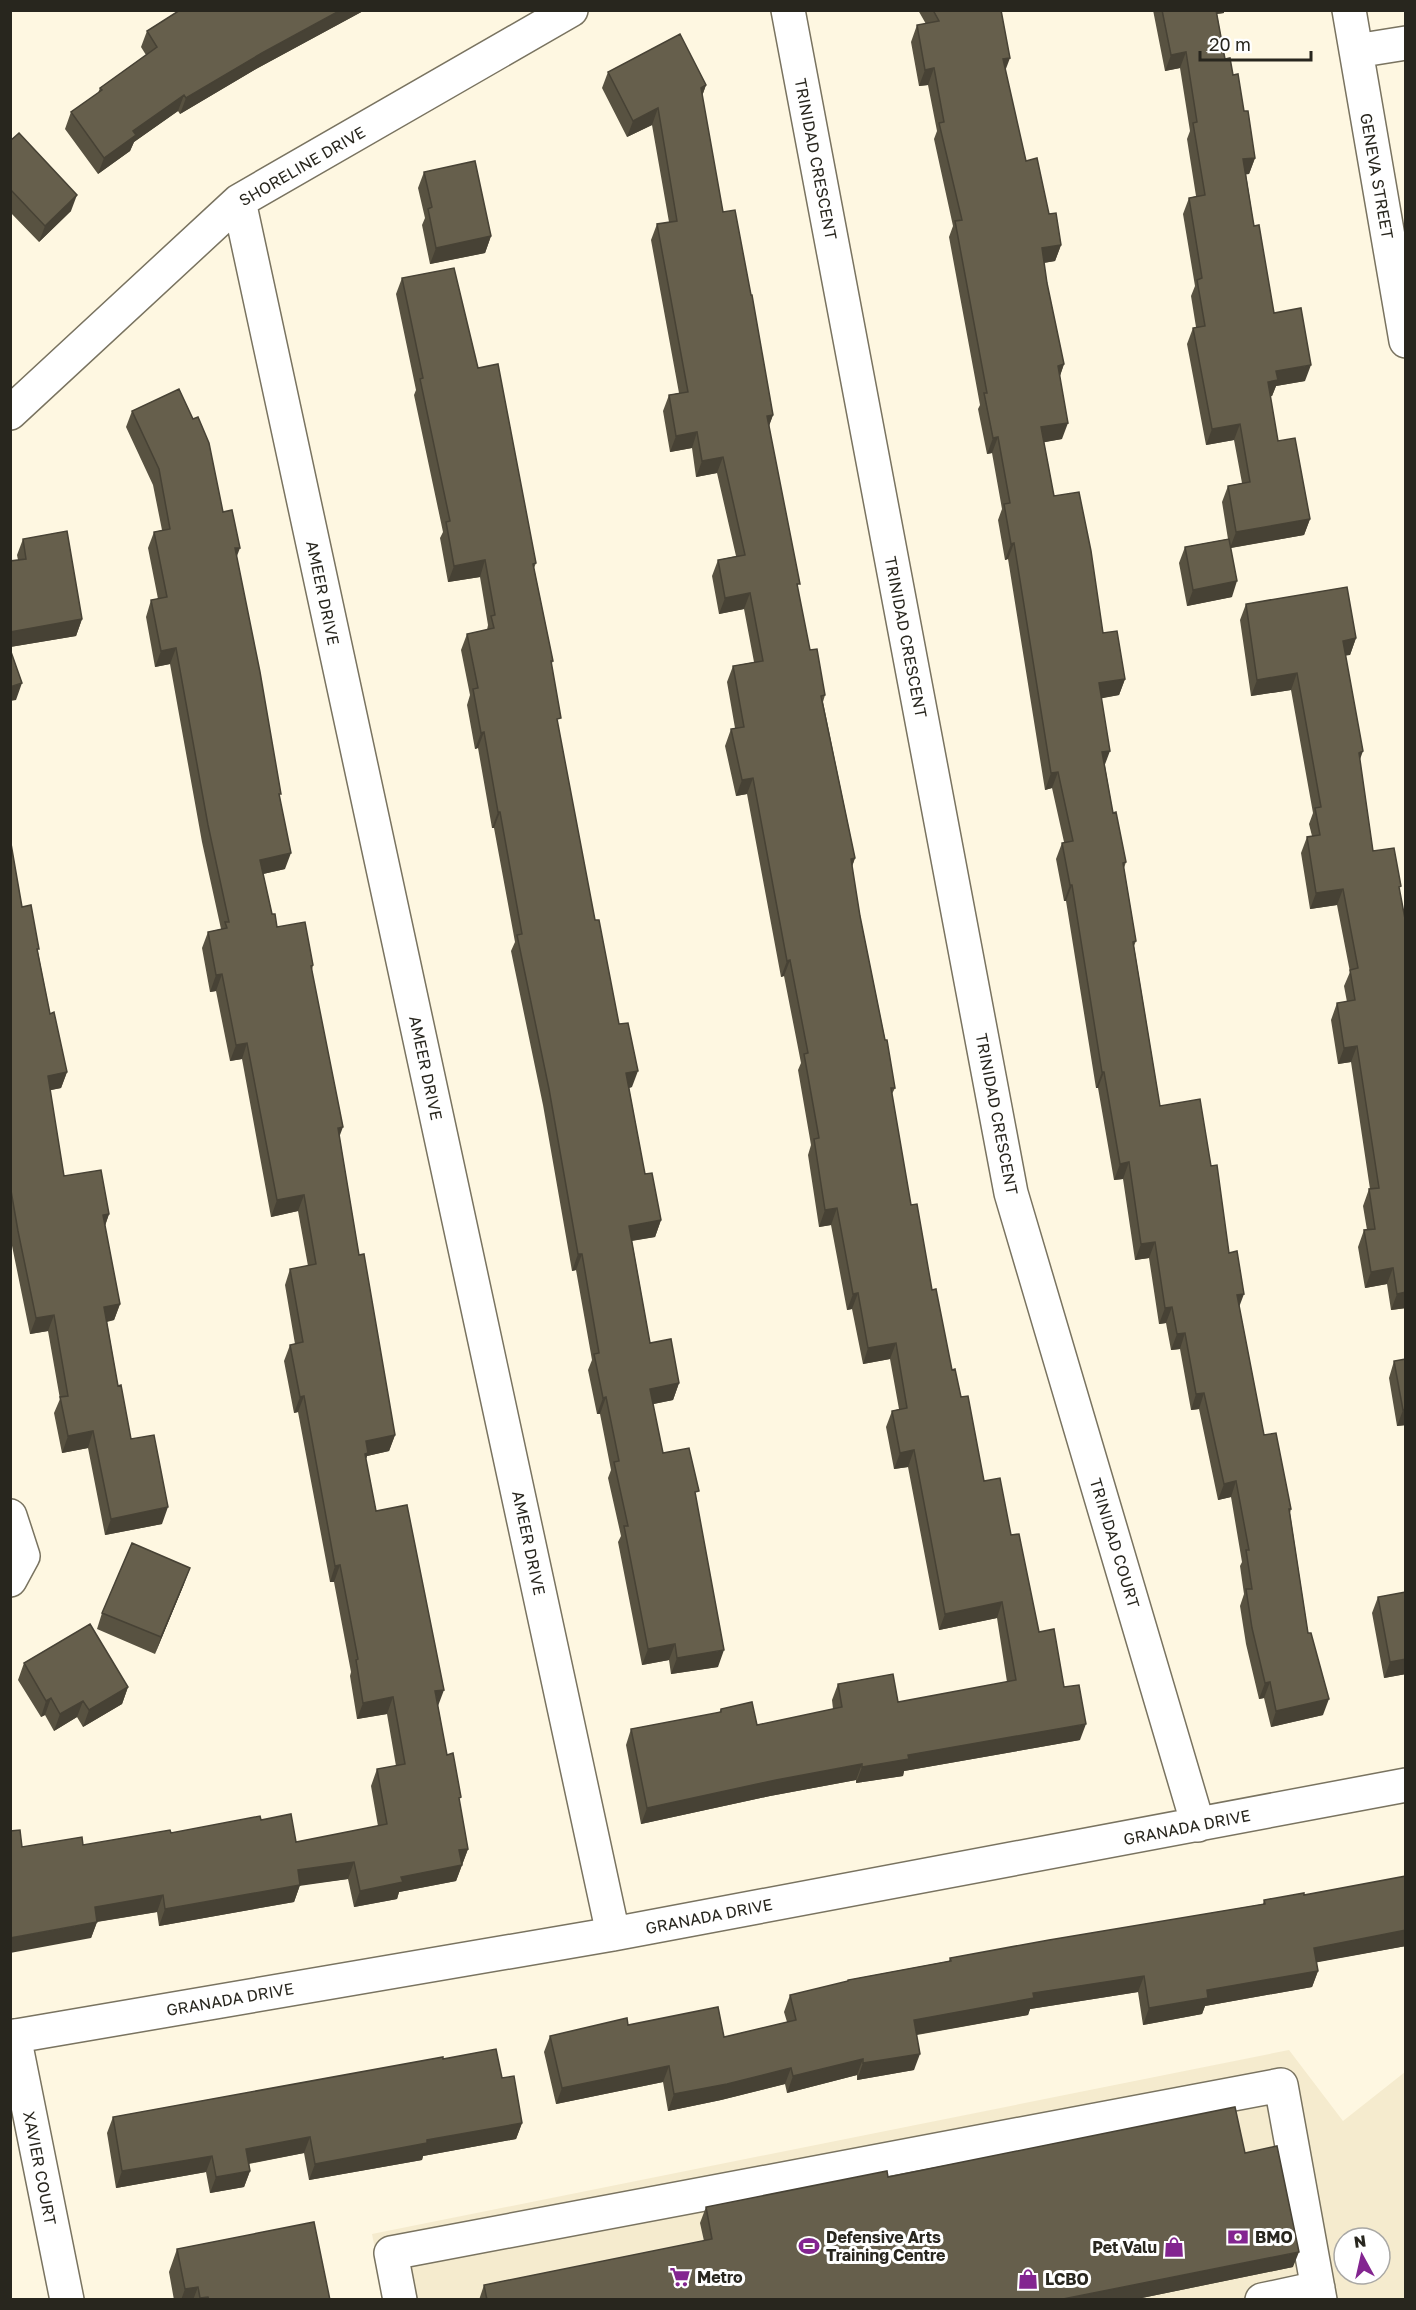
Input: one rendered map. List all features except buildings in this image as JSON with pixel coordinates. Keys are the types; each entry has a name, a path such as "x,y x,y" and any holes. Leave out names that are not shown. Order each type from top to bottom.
{"street":[{"name":"SHORELINE DRIVE","path":"10,413 239,201 571,10"},
{"name":"TRINIDAD CRESCENT","path":"788,10 1011,1193 1031,1261"},
{"name":"GENEVA STREET","path":"1349,10 1406,341"},
{"path":"1356,51 1406,42"},
{"name":"AMEER DRIVE","path":"239,201 613,1934"},
{"name":"TRINIDAD COURT","path":"1031,1261 1198,1825"},
{"path":"10,1516 23,1556 10,1580"},
{"name":"GRANADA DRIVE","path":"12,2037 613,1934 1406,1785"},
{"name":"XAVIER COURT","path":"12,2037 67,2300"},
{"path":"400,2300 391,2253 1281,2085 1319,2294 1262,2300"}],"shaded area":[{"path":"1289,2050 1343,2121 1405,2072 1405,2299 385,2299 372,2234"}],"place":[{"name":"BMO","path":"1238,2237"},
{"name":"Defensive Arts Training Centre","path":"809,2246"},
{"name":"Pet Valu","path":"1174,2247"},
{"name":"Metro","path":"680,2277"},
{"name":"LCBO","path":"1028,2279"}]}
